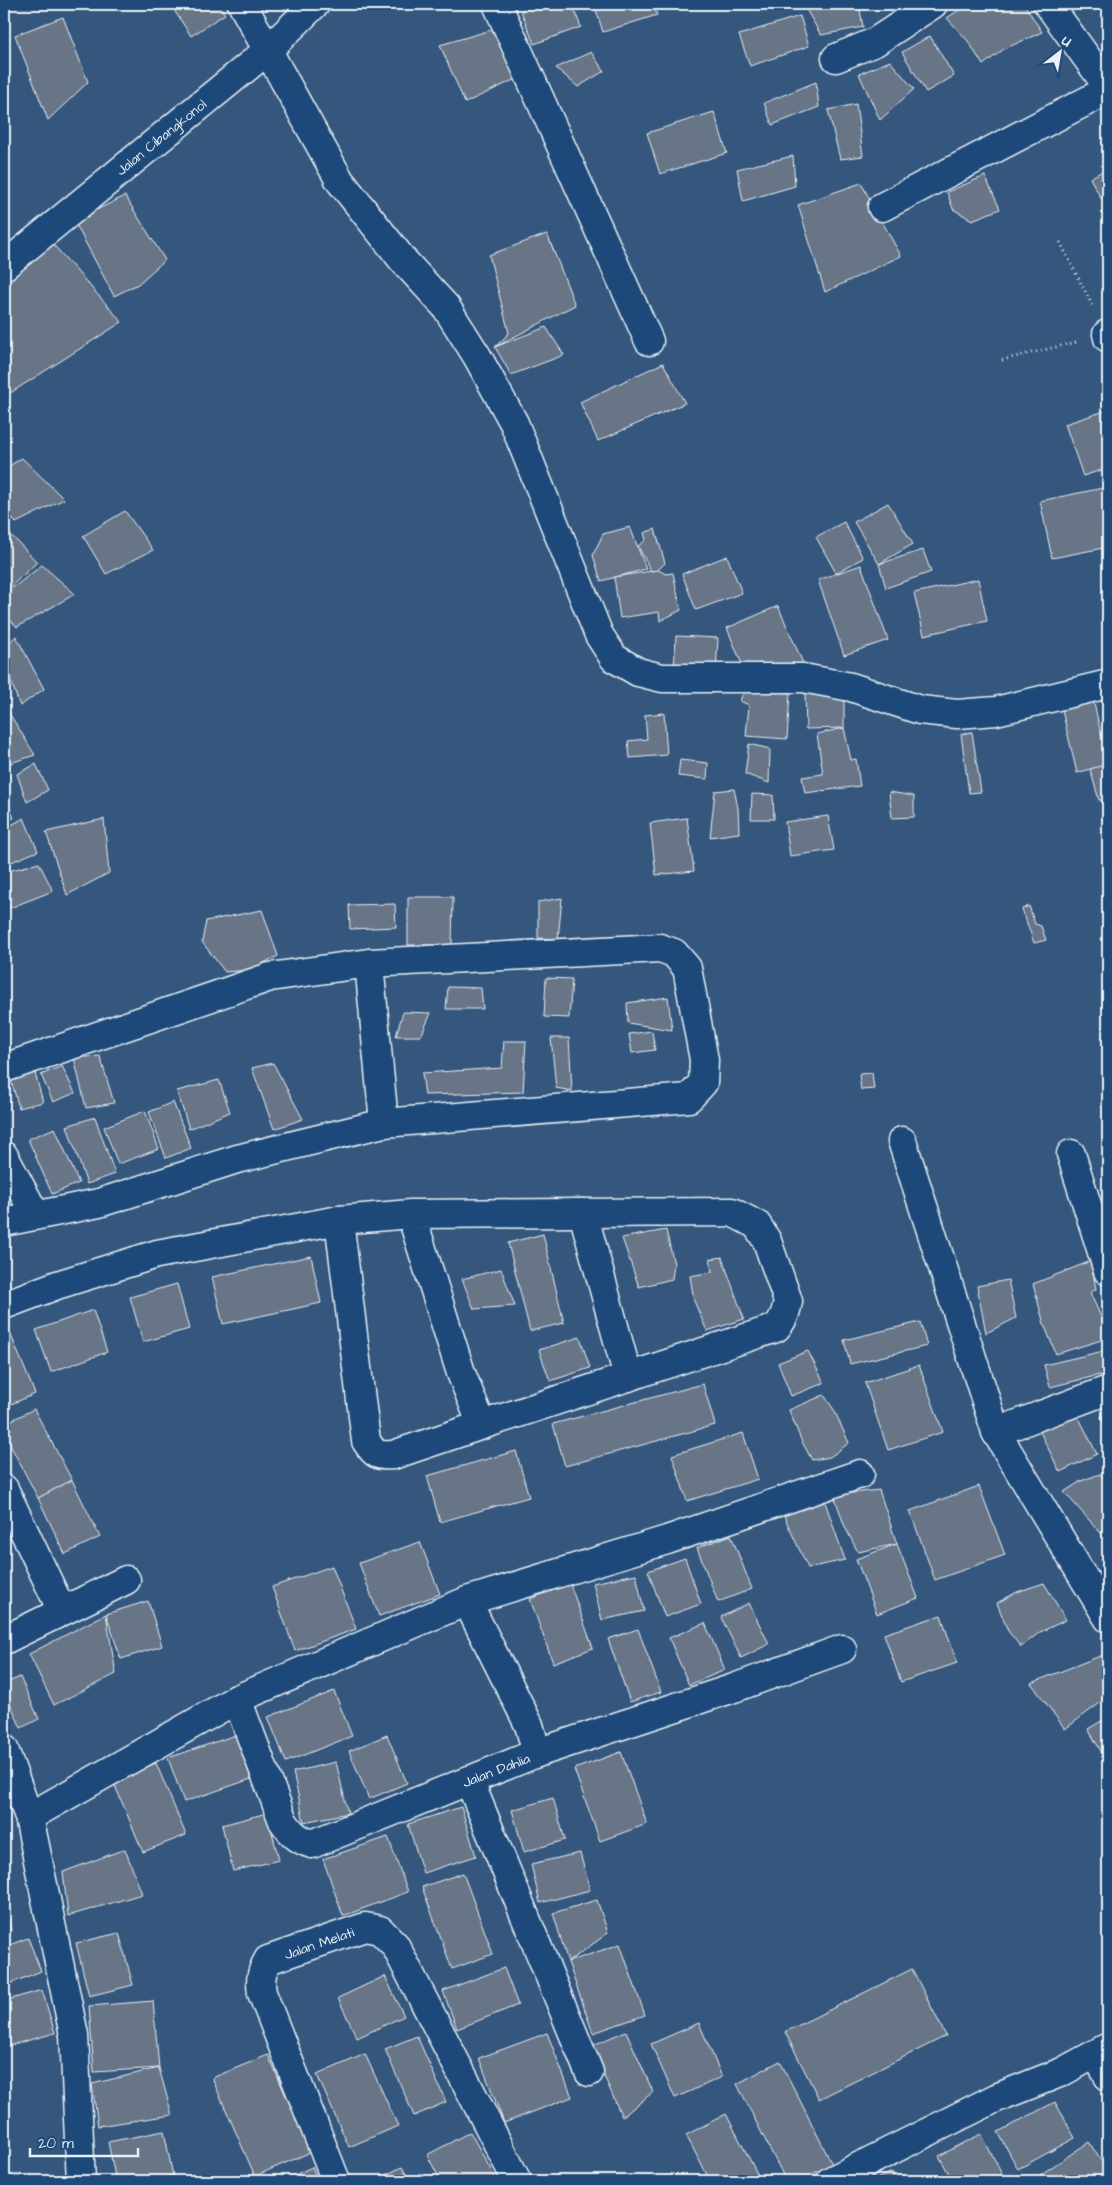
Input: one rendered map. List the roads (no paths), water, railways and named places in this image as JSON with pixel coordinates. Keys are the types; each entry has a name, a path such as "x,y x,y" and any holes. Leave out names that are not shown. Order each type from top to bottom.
{"street":[{"path":"242,4 340,181 402,259 446,307 477,356 514,423 599,635 614,658 638,672 662,678 803,678 851,687 920,710 957,714 996,712 1108,684"},
{"name":"Jalan Cibangkonol","path":"4,266 268,50 315,4"},
{"path":"497,4 649,341"},
{"path":"836,58 875,42 933,4"},
{"path":"882,207 1108,89 1048,4"},
{"path":"4,1068 270,977 369,963 660,948 674,953 687,968 704,1060 703,1083 689,1098 384,1123 237,1159 99,1203 35,1214 4,1222"},
{"path":"369,963 384,1123"},
{"path":"902,1141 996,1432 1108,1618"},
{"path":"1071,1154 1108,1270"},
{"path":"4,1156 35,1214"},
{"path":"583,1212 628,1377"},
{"path":"4,1305 57,1285 157,1254 339,1220 411,1214 583,1212 732,1212 746,1218 757,1225 767,1241 788,1301 784,1319 776,1328 393,1455 381,1456 373,1453 366,1441 339,1220"},
{"path":"411,1214 461,1373 482,1425"},
{"path":"996,1432 1108,1390"},
{"path":"29,1817 238,1699 467,1601 666,1540 860,1474"},
{"path":"4,1489 62,1611"},
{"path":"4,1640 126,1580"},
{"path":"467,1601 529,1725 537,1753"},
{"name":"Jalan Dahlia","path":"238,1699 283,1821 289,1832 301,1841 312,1844 537,1753 734,1688 842,1649"},
{"path":"4,1750 29,1817 74,2034 82,2181"},
{"path":"469,1780 589,2072"},
{"name":"Jalan Melati","path":"336,2181 262,1993 260,1978 268,1960 365,1927 380,1930 395,1944 517,2181"},
{"path":"830,2181 996,2098 1062,2072 1104,2059"}]}
